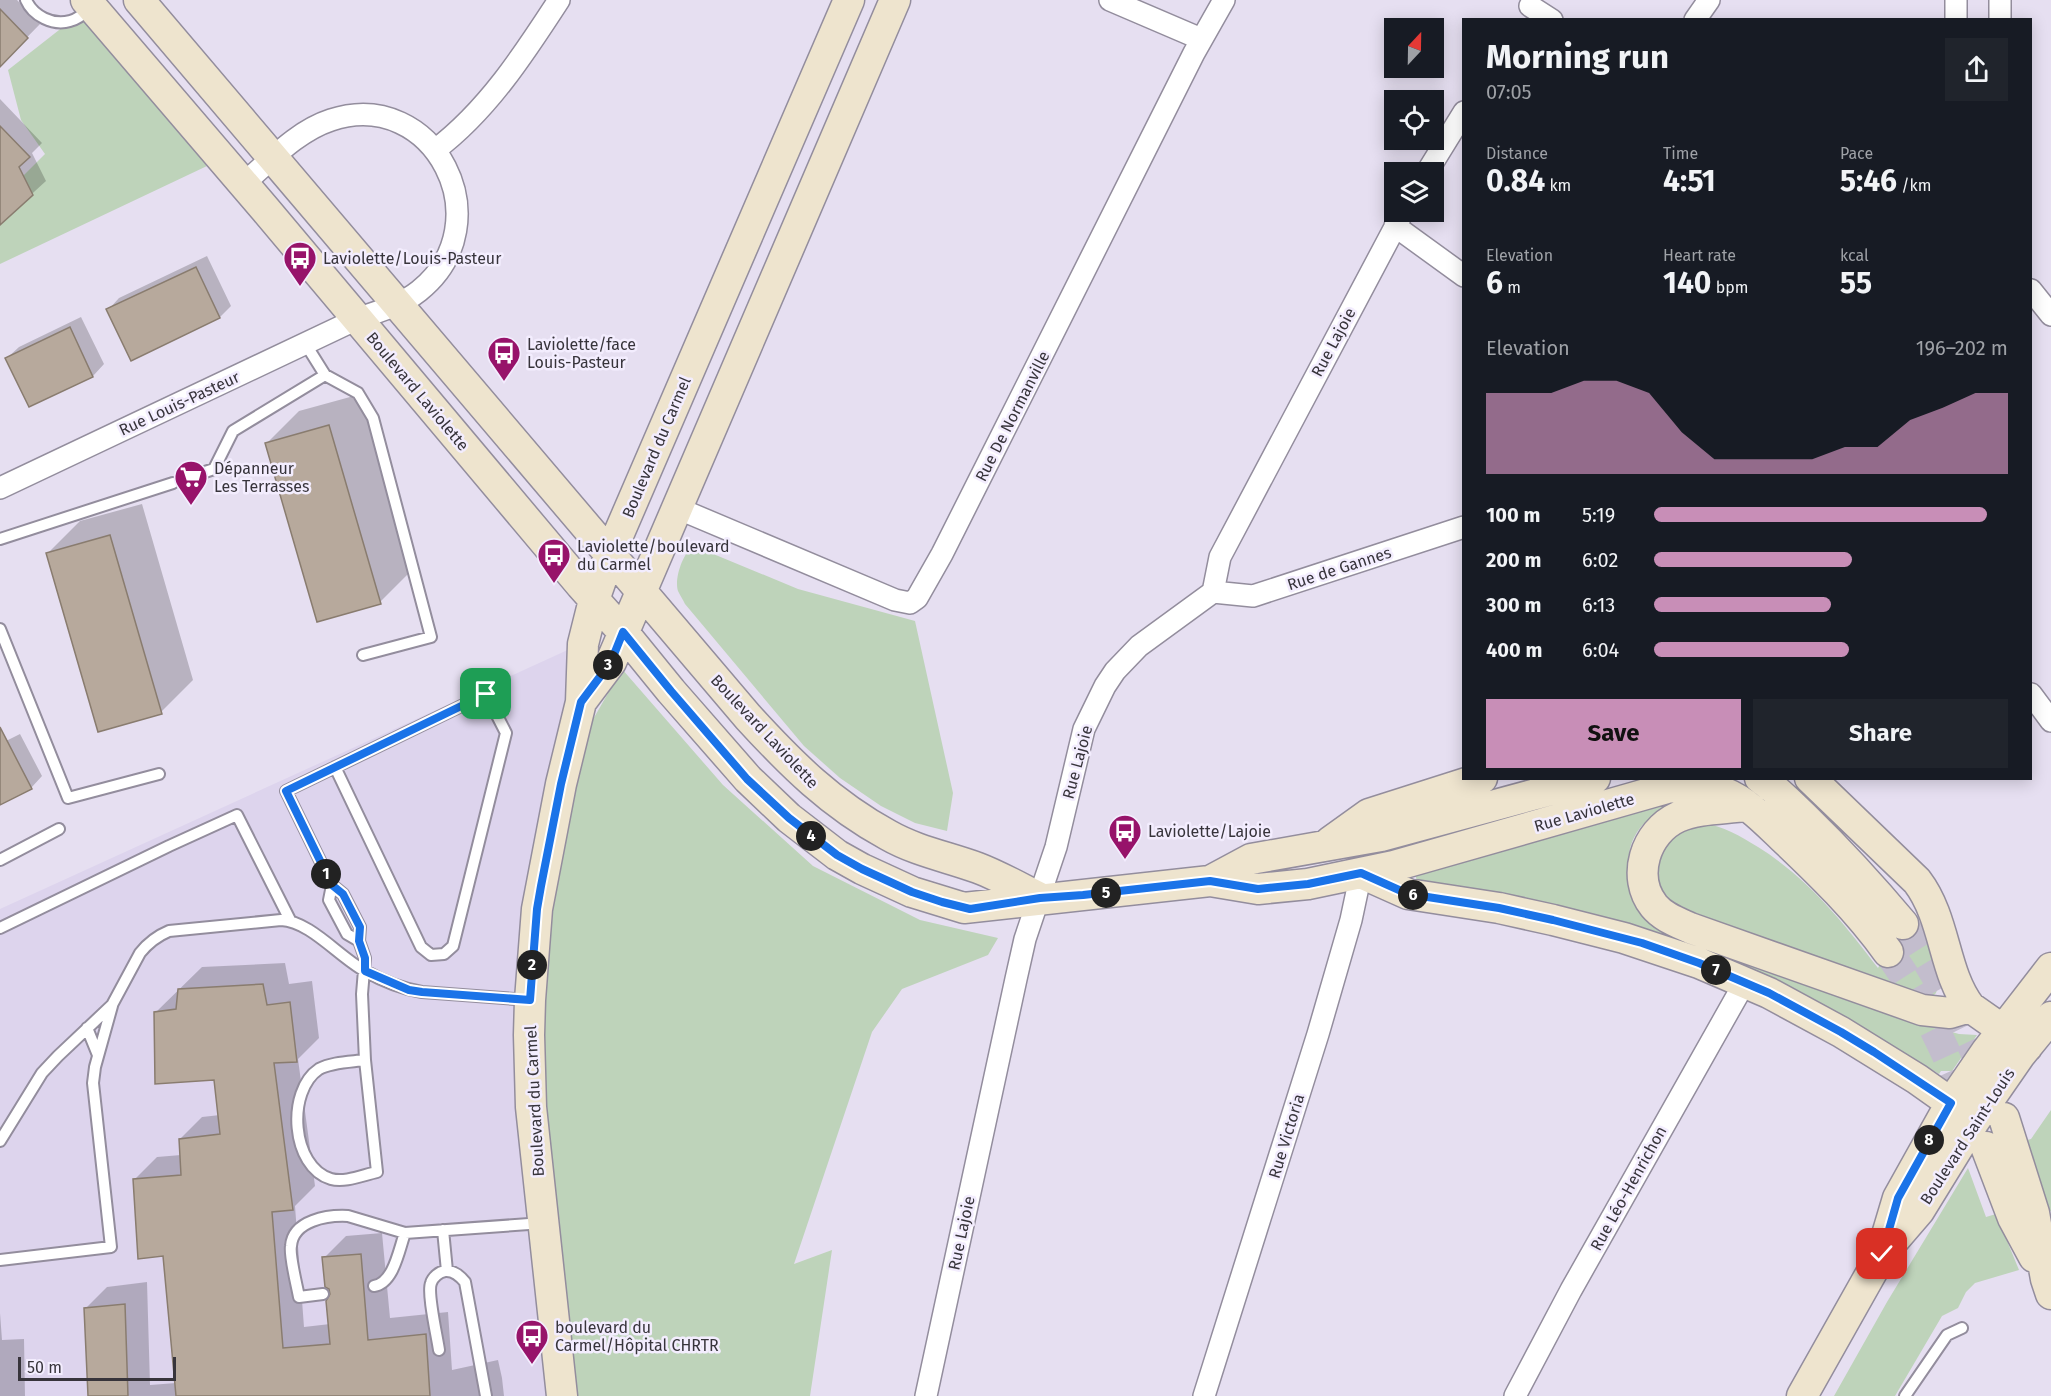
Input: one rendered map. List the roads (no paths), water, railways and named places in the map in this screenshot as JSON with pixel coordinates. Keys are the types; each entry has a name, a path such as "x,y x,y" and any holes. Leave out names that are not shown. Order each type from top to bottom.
{"main road":[{"name":"Boulevard Laviolette","path":"139,0 748,717 788,760 826,795 889,836 980,869 1040,898"},
{"name":"Boulevard du Carmel","path":"562,1396 530,1084 530,1000 537,909 561,784 581,702 583,644 594,600 610,554 849,0"},
{"name":"Boulevard du Carmel","path":"581,702 611,662 895,0"},
{"name":"Boulevard Laviolette","path":"92,2 243,184 747,779 789,818 837,855 912,892 964,908 1040,898"},
{"path":"762,200 801,218"},
{"name":"Rue Laviolette","path":"1325,846 1369,814 1476,780"},
{"name":"Rue Laviolette","path":"1210,881 1251,859 1410,830 1588,780"},
{"path":"1762,780 1784,798 1859,872 1903,924"},
{"path":"1812,780 1883,846 1922,887 1937,918 1957,983 1970,1006 2015,1038"},
{"name":"Rue Laviolette","path":"1040,898 1210,881 1258,889 1308,884 1394,866 1667,788 1688,786 1710,788 1727,793 1746,806 1829,883 1888,952"},
{"path":"1746,806 1686,814 1671,821 1656,834 1647,849 1643,877 1649,898 1663,914 1690,928 1922,1010 1950,1013 1970,1006"},
{"path":"1361,873 1408,894 1499,908 1604,932 1679,955 1745,982 1858,1042 1971,1123 2013,1218 2049,1287"},
{"name":"Boulevard Saint-Louis","path":"1802,1396 1882,1254 1919,1211 1971,1123 2051,968"},
{"name":"Boulevard Saint-Louis","path":"2015,1038 2051,1017"},
{"path":"2004,1118 2034,1213 2049,1287"}],"street":[{"path":"243,184 304,132 332,119 356,116 380,117 423,137 435,150 461,128 506,76 559,0"},
{"path":"1110,0 1201,39"},
{"name":"Rue De Normanville","path":"676,508 895,600 910,603 917,598 942,554 1201,39 1224,0"},
{"path":"1696,18 1709,0"},
{"path":"1956,0 1956,18"},
{"path":"2000,0 2000,18"},
{"path":"1528,8 1548,18"},
{"path":"1433,162 1462,115"},
{"name":"Rue Louis-Pasteur","path":"0,488 357,319 398,305 418,292 432,279 450,253 458,223 456,191 444,162 435,150"},
{"name":"Rue Lajoie","path":"926,1396 1025,939 1056,847 1084,729 1105,686 1120,664 1139,646 1213,592 1220,557 1397,222"},
{"path":"1402,222 1462,274"},
{"path":"2032,291 2051,315"},
{"name":"Rue de Gannes","path":"1213,592 1253,596 1462,528"},
{"path":"2032,695 2051,721"},
{"name":"Rue Victoria","path":"1204,1396 1318,1034 1353,913 1361,873"},
{"name":"Rue Léo-Henrichon","path":"1515,1396 1577,1280 1745,982"}],"lane":[{"path":"26,0 36,13 47,20 59,22 71,21 84,14 92,2"},
{"path":"305,343 325,375 358,393 373,418 431,637 363,655"},
{"path":"0,539 214,469 232,430 325,375"},
{"path":"0,629 68,798 159,774"},
{"path":"335,767 421,947 431,955 444,954 453,946 506,733 486,694 335,767 286,791 332,885 343,894 360,927 359,941 365,958 362,994 364,1060 377,1172 340,1180 324,1176 315,1169 305,1155 298,1130 299,1101 312,1075 327,1066 364,1060"},
{"path":"0,928 237,815 290,920"},
{"path":"0,860 59,829"},
{"path":"0,1260 111,1247 93,1083 112,1005 140,953 161,934 180,930 290,920 304,927 365,971 409,990 530,1000"},
{"path":"0,1141 42,1073 112,1005"},
{"path":"87,1028 98,1055"},
{"path":"322,1294 299,1297 291,1245 300,1229 317,1219 339,1215 348,1216 405,1233 543,1223"},
{"path":"443,1230 447,1271"},
{"path":"374,1286 380,1285 387,1279 405,1233"},
{"path":"439,1350 429,1288 433,1278 447,1271 457,1273 465,1282 475,1347 486,1396"},
{"path":"1905,1396 1947,1335 1962,1328"}],"tunnel":[{"path":"1903,924 1950,1001 1989,1083"},
{"path":"1888,952 1923,1007 1970,1108"}],"place":[{"name":"Laviolette/Louis-Pasteur","path":"300,287"},
{"name":"Laviolette/face Louis-Pasteur","path":"504,382"},
{"name":"Dépanneur Les Terrasses","path":"191,506"},
{"name":"Laviolette/boulevard du Carmel","path":"554,584"},
{"name":"Laviolette/Lajoie","path":"1125,860"},
{"name":"boulevard du Carmel/Hôpital CHRTR","path":"532,1365"}]}
